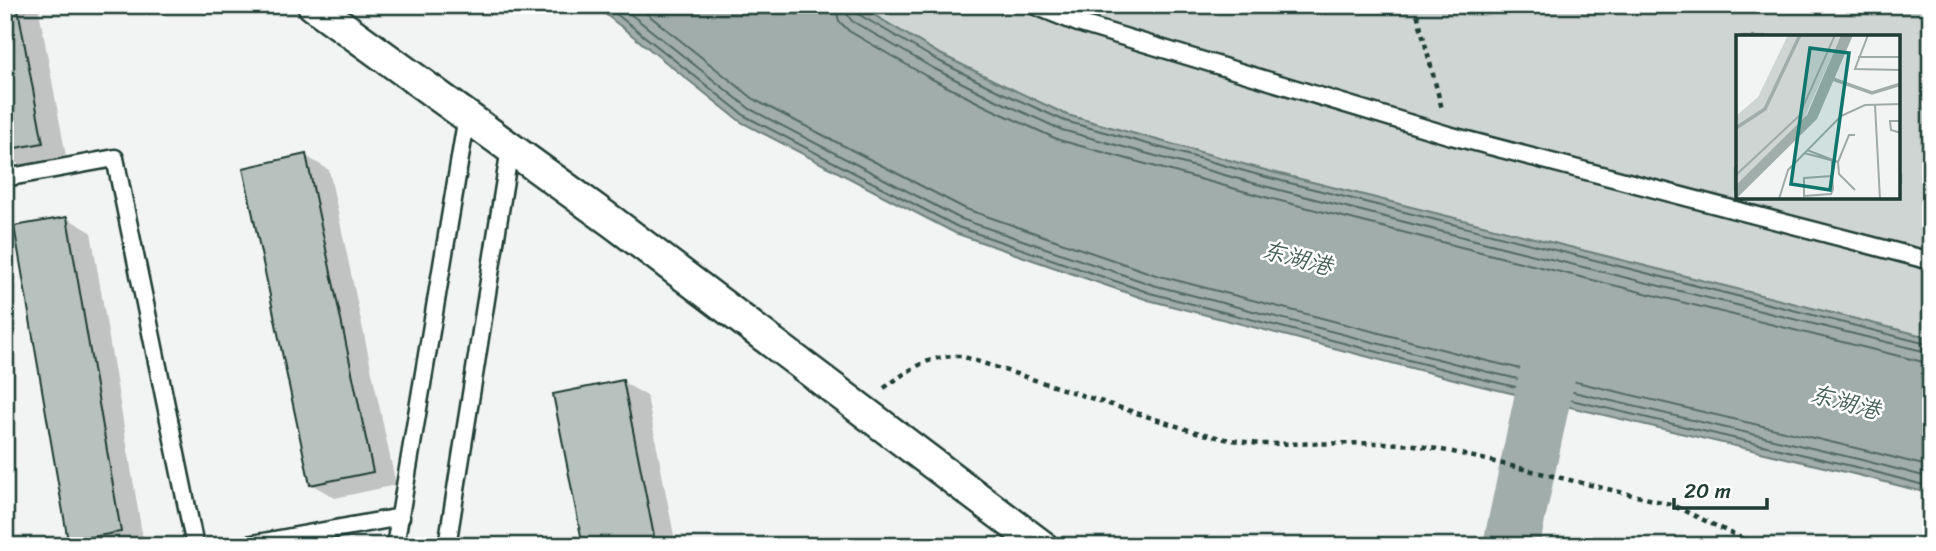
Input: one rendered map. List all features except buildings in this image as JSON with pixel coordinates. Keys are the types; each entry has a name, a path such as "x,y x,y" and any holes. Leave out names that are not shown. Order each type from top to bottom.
{"street":[{"path":"313,5 614,223 1042,546"}],"lane":[{"path":"1033,5 1078,23 1448,135 1931,261"},
{"path":"398,546 397,534 467,116"},
{"path":"447,546 510,148"},
{"path":"5,178 116,158 195,546"},
{"path":"241,546 401,517"}],"path":[{"path":"1415,5 1448,135"},
{"path":"858,407 918,364 941,357 961,356 1192,431 1225,439 1259,444 1384,443 1453,452 1670,504 1758,546"}],"shaded area":[{"path":"857,5 1931,5 1931,338 1268,171 1067,115 938,53"}],"water":[{"name":"东湖港","path":"594,5 857,5 938,53 1067,115 1268,171 1931,338 1931,494 1481,386 1148,300 955,233 741,122"}],"waterway":[{"path":"1511,546 1558,325"}]}
